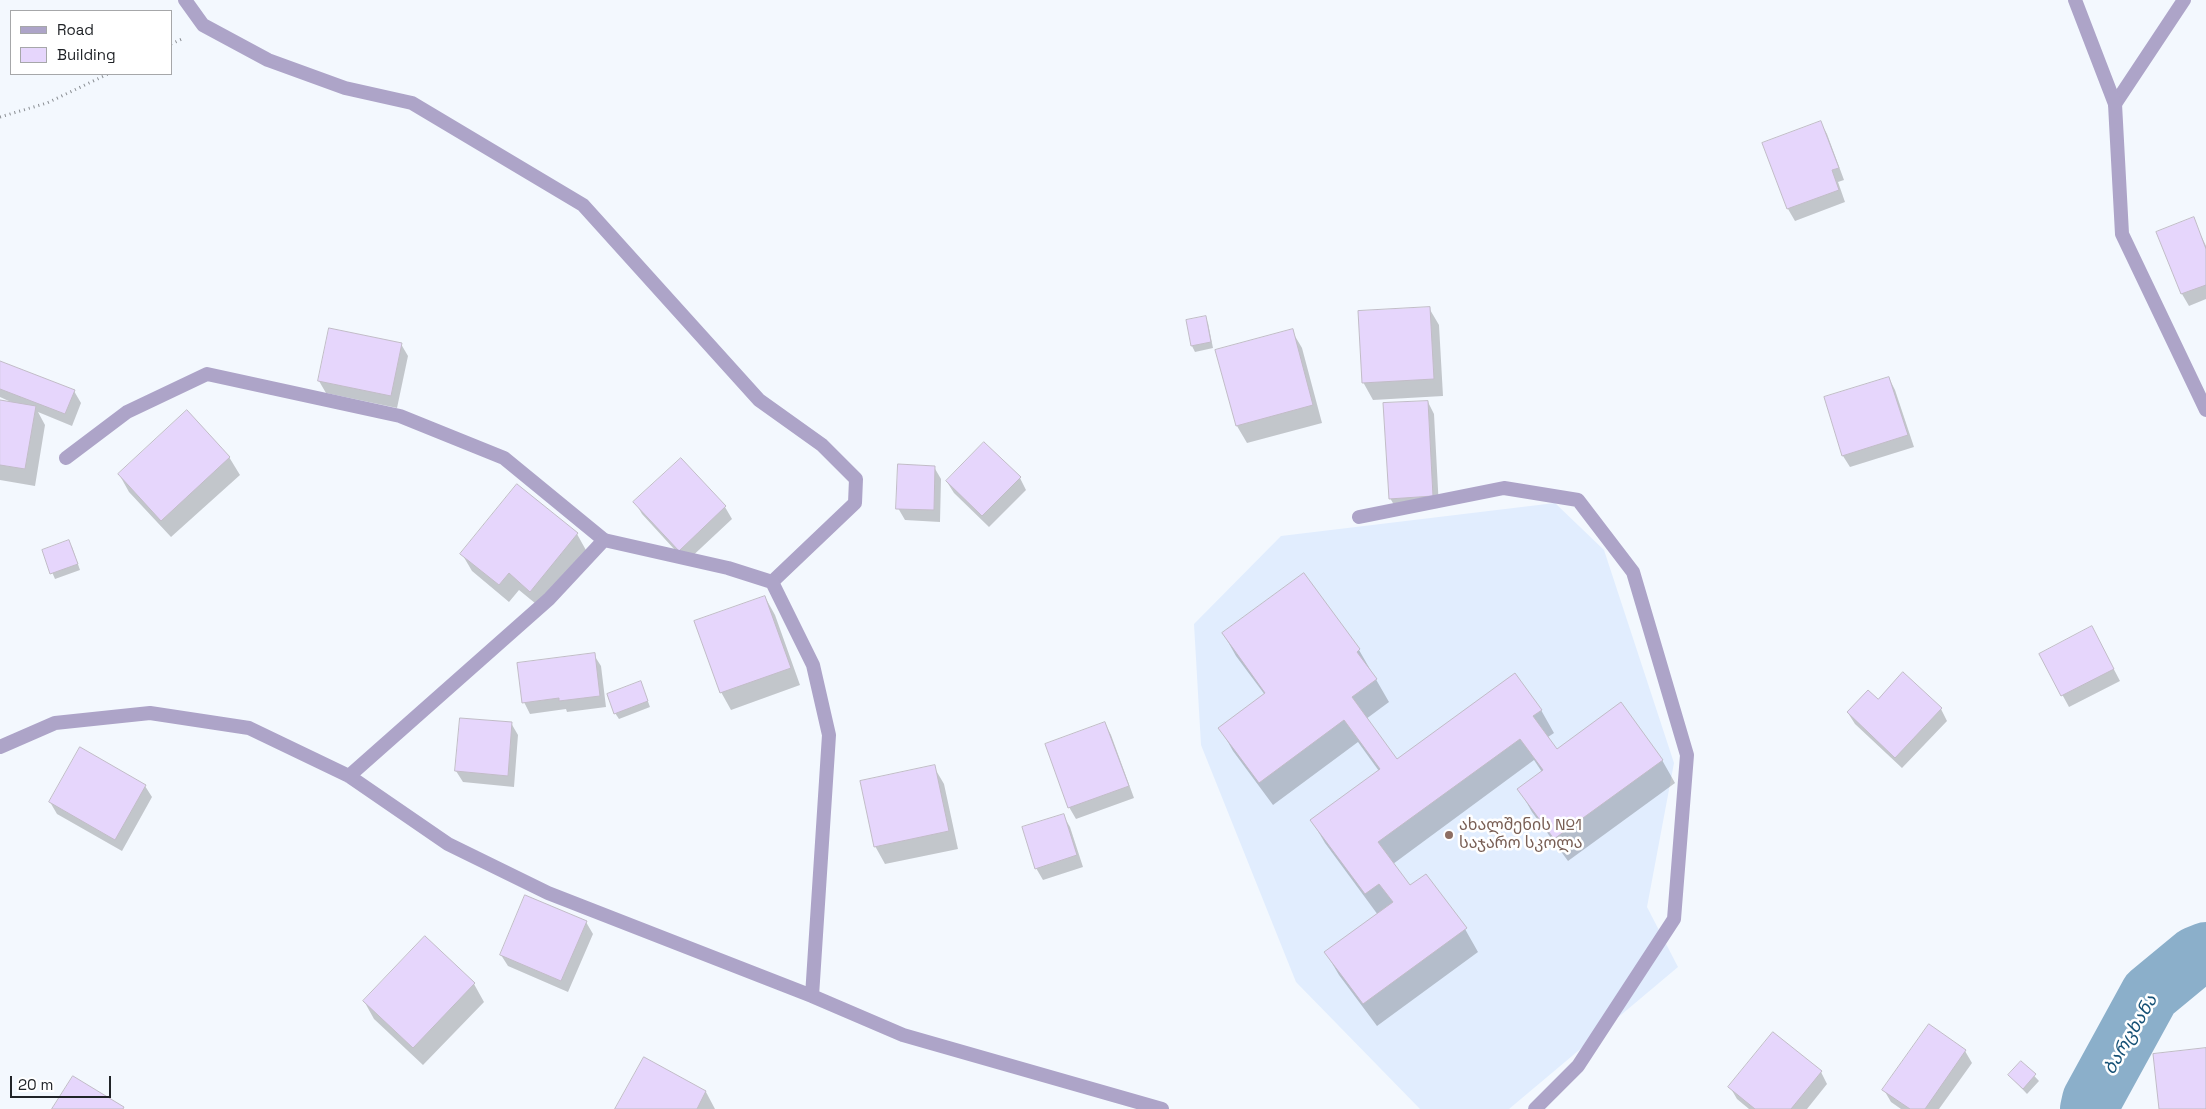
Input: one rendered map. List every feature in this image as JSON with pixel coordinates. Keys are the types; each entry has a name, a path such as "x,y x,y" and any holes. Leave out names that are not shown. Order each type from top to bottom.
{"street":[{"path":"185,0 203,25 268,60 345,88 412,103 583,205 760,400 822,444 856,479 855,503 772,582"},
{"path":"2075,0 2115,104 2122,234 2206,410"},
{"path":"2115,104 2184,0"},
{"path":"66,458 127,412 207,374 400,416 504,458 604,540 728,568 772,582 813,665 829,735 812,996"},
{"path":"1359,517 1504,488 1578,500 1633,572 1639,590 1687,755 1674,919 1578,1066 1535,1109"},
{"path":"349,776 549,599 604,540"},
{"path":"0,747 55,723 150,713 249,728 349,776 448,844 548,893 812,996 903,1035 1162,1109"}],"path":[{"path":"0,118 47,102 106,75"}],"shaded area":[{"name":"ახალშენის №1 საჯარო სკოლა","path":"1555,503 1604,550 1674,763 1647,907 1678,967 1509,1109 1420,1109 1296,982 1201,745 1194,624 1281,536"}],"building":[{"path":"1821,121 1839,168 1832,170 1839,190 1787,209 1762,143"},
{"path":"2194,217 2206,249 2206,285 2181,294 2156,232"},
{"path":"1430,307 1434,379 1362,383 1358,311"},
{"path":"1206,316 1211,342 1191,346 1186,320"},
{"path":"329,328 402,343 391,396 318,381"},
{"path":"1293,329 1313,405 1236,426 1215,350"},
{"path":"0,361 75,390 65,414 0,389"},
{"path":"1889,377 1908,435 1842,456 1824,397"},
{"path":"0,400 36,406 25,469 0,465"},
{"path":"1428,401 1433,496 1389,499 1383,403"},
{"path":"187,410 230,457 161,521 118,474"},
{"path":"984,442 1021,477 982,516 946,481"},
{"path":"681,458 726,506 679,551 633,502"},
{"path":"898,464 935,466 934,510 896,509"},
{"path":"517,484 578,533 530,592 509,573 499,585 460,554"},
{"path":"69,540 78,564 50,574 42,550"},
{"path":"1304,573 1360,649 1357,652 1377,679 1352,697 1397,759 1515,673 1542,710 1533,716 1557,749 1621,702 1663,760 1554,839 1517,789 1543,770 1520,739 1378,842 1410,885 1426,874 1467,928 1363,1004 1324,952 1393,902 1379,884 1365,894 1310,820 1380,769 1344,720 1259,783 1218,728 1265,693 1222,633"},
{"path":"765,596 791,668 720,693 694,621"},
{"path":"2092,626 2114,669 2061,696 2039,654"},
{"path":"595,653 600,696 559,701 559,698 522,703 517,663"},
{"path":"1903,672 1942,708 1895,758 1847,712 1868,690 1878,699"},
{"path":"641,681 648,701 614,714 607,694"},
{"path":"460,718 512,722 508,776 455,771"},
{"path":"1105,722 1129,786 1068,808 1045,744"},
{"path":"80,747 146,785 115,840 49,802"},
{"path":"935,765 949,831 874,847 860,781"},
{"path":"1064,814 1077,855 1035,869 1022,827"},
{"path":"525,895 587,921 561,981 500,955"},
{"path":"425,936 475,983 413,1048 363,1001"},
{"path":"1929,1024 1966,1050 1925,1109 1910,1109 1882,1090"},
{"path":"1773,1032 1822,1071 1791,1109 1755,1109 1728,1087"},
{"path":"2206,1048 2206,1109 2159,1109 2153,1054"},
{"path":"644,1057 706,1091 697,1109 615,1109"},
{"path":"2021,1061 2036,1074 2023,1089 2008,1075"},
{"path":"73,1076 124,1107 123,1109 52,1109"}],"waterway":[{"name":"ბარცხანა","path":"2090,1109 2092,1100 2150,994 2196,956 2206,952"}],"place":[{"name":"ახალშენის №1 საჯარო სკოლა","path":"1449,835"}]}
